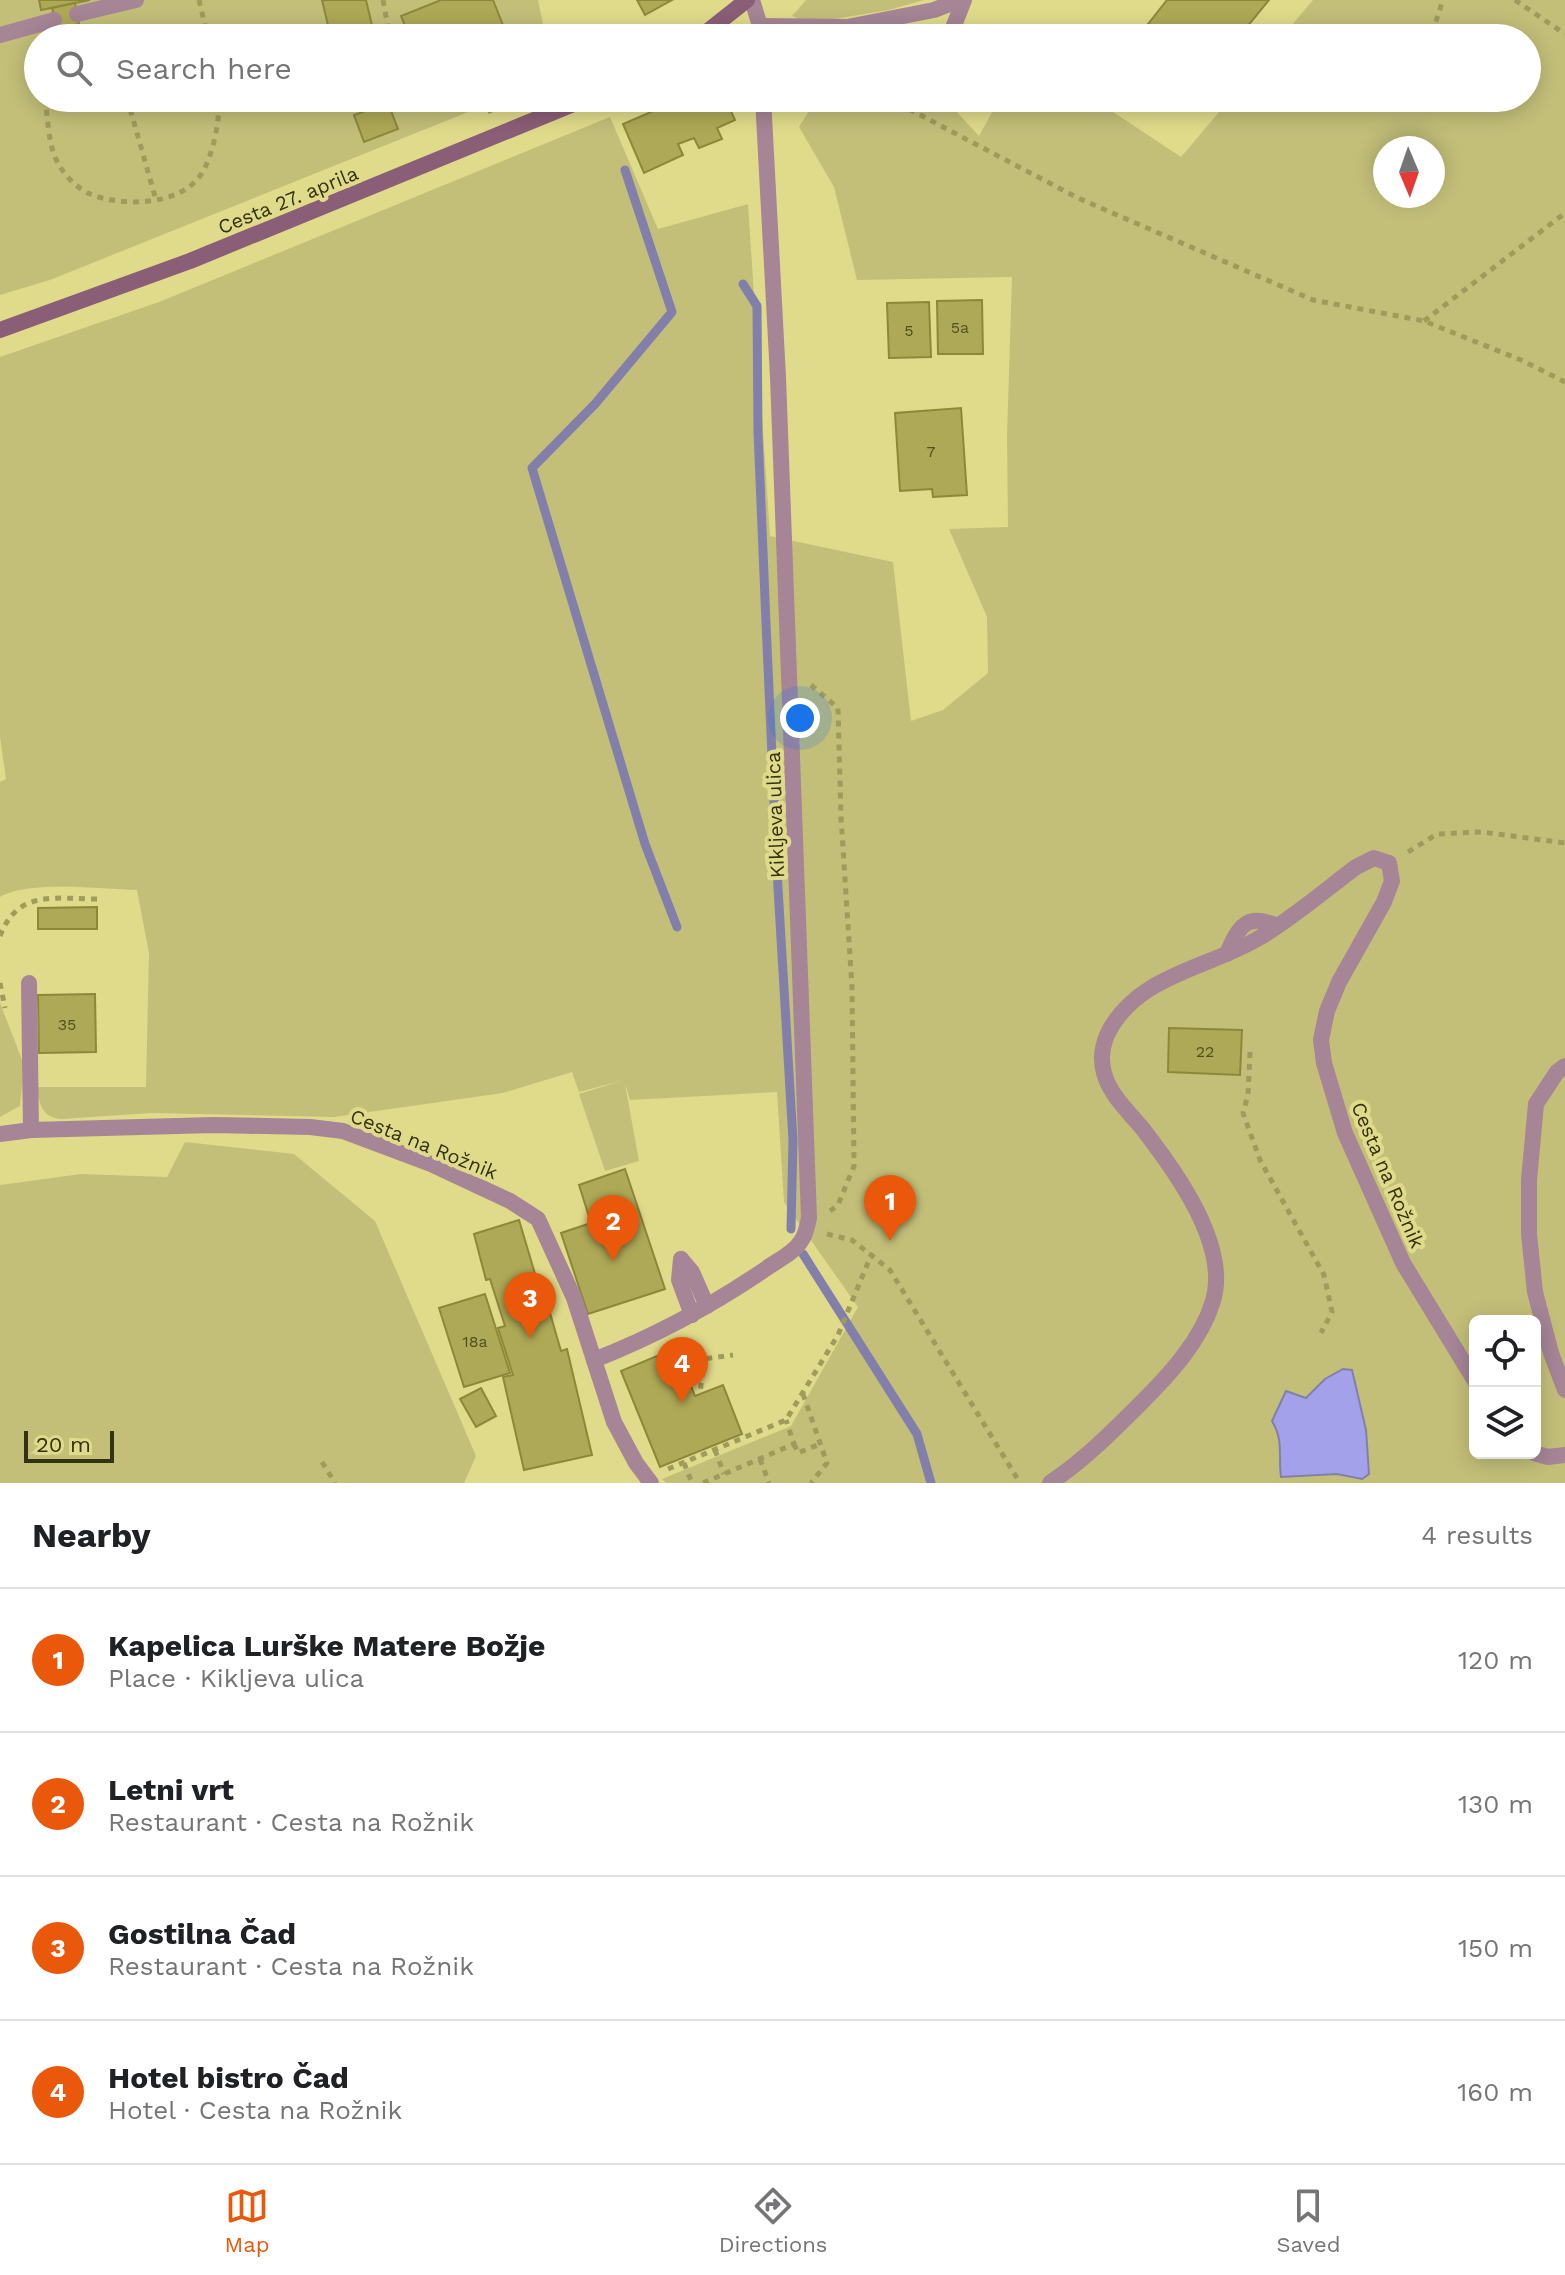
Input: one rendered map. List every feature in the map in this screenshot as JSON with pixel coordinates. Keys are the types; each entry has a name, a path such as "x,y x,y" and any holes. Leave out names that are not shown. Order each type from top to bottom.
{"main road":[{"path":"718,24 750,0"},
{"name":"Cesta 27. aprila","path":"0,330 190,261 554,112"}],"street":[{"path":"77,14 136,0"},
{"path":"750,0 758,24"},
{"path":"862,24 934,10 962,0"},
{"path":"954,24 962,0"},
{"path":"40,24 54,20"},
{"path":"0,35 24,28"},
{"name":"Kikljeva ulica","path":"764,112 789,666 808,1181 809,1218 806,1232"},
{"path":"1050,1483 1095,1449 1159,1385 1191,1346 1214,1299 1216,1277 1211,1248 1198,1213 1176,1172 1114,1095 1104,1074 1101,1051 1120,1014 1163,980 1227,954 1277,926 1356,867 1374,858 1389,863"},
{"name":"Cesta na Rožnik","path":"1389,863 1392,881 1384,902 1339,982 1327,1011 1321,1040 1324,1063 1345,1133 1403,1263 1469,1371"},
{"path":"29,983 31,1130"},
{"path":"1565,1066 1557,1072 1536,1104 1531,1137 1529,1234 1535,1292 1551,1353 1565,1390"},
{"name":"Cesta na Rožnik","path":"0,1134 31,1130 214,1125 310,1127 343,1131 431,1164 510,1201 538,1219 574,1298 614,1422 636,1463 654,1478"},
{"path":"594,1360 635,1344 707,1306 791,1251 806,1232"},
{"path":"692,1315 679,1280 681,1259 692,1272 707,1306"},
{"path":"1541,1455 1565,1455"}],"path":[{"path":"199,0 205,24"},
{"path":"383,0 387,24"},
{"path":"1435,24 1443,0"},
{"path":"1515,0 1565,34"},
{"path":"48,112 57,162 79,187 90,194 119,202 156,200 184,191 201,175 214,140 217,112"},
{"path":"131,112 156,200"},
{"path":"915,112 1078,198 1313,300 1424,321 1521,360 1565,382"},
{"path":"1424,321 1565,213"},
{"path":"789,666 838,708 841,817 852,987 854,1166 838,1205 806,1232"},
{"path":"1389,863 1437,834 1482,832 1565,843"},
{"path":"0,936 6,920 32,900 97,899"},
{"path":"1250,1052 1248,1095 1243,1113 1260,1160 1324,1275 1332,1312 1321,1333"},
{"path":"832,1235 852,1240 890,1270 1020,1483"},
{"path":"654,1478 786,1420 838,1335 872,1253"},
{"path":"683,1364 733,1355"},
{"path":"696,1360 702,1376 700,1394"},
{"path":"803,1394 827,1463 811,1483"},
{"path":"786,1420 798,1453 820,1444"},
{"path":"703,1483 794,1444"},
{"path":"715,1450 724,1474"},
{"path":"760,1459 769,1483"},
{"path":"322,1462 335,1483"},
{"path":"684,1463 692,1483"}],"shaded area":[{"path":"0,0 538,0 543,24 24,24 24,112 468,112 50,280 0,295"},
{"path":"806,0 924,0 889,10 810,23 792,16"},
{"path":"1313,0 1565,0 1565,1483 666,1483 662,1479 791,1426 858,1307 784,1202 777,1092 630,1100 625,1084 639,1161 605,1171 579,1094 624,1080 579,1092 572,1072 503,1093 334,1117 151,1113 62,1119 46,1113 37,1087 146,1087 149,953 137,890 47,887 0,897 0,782 6,779 0,737 0,357 159,302 610,117 658,229 748,204 770,536 893,562 911,721 943,710 988,673 987,617 949,529 1008,527 1007,436 1012,277 857,280 834,187 799,127 808,112 957,112 979,136 992,112 1113,112 1181,157 1219,112 1541,112 1541,24 1293,24"},
{"path":"0,1003 24,1065 20,1106 0,1117"},
{"path":"185,1142 294,1154 375,1221 476,1456 464,1483 0,1483 0,1185 81,1174 167,1177"},
{"path":"1343,1369 1352,1370 1366,1430 1369,1474 1362,1479 1337,1474 1281,1477 1279,1442 1272,1421 1286,1391 1306,1398 1325,1379"}],"building":[{"path":"39,0 90,0 41,10"},
{"path":"322,0 366,0 372,24 328,24"},
{"path":"441,0 493,0 502,24 404,24 401,16"},
{"path":"637,0 672,0 645,15"},
{"path":"1167,0 1269,0 1249,24 1148,24"},
{"path":"75,3 79,24 56,24 52,8"},
{"path":"391,112 398,129 364,142 354,115"},
{"path":"651,112 731,112 735,120 717,128 722,139 699,148 694,138 678,144 683,155 644,173 623,124"},
{"path":"982,300 983,354 938,354 937,301"},
{"path":"929,302 931,357 889,358 887,303"},
{"path":"961,408 967,495 933,497 932,489 900,491 895,413"},
{"path":"97,907 97,929 38,929 38,908"},
{"path":"95,994 96,1052 39,1053 38,995"},
{"path":"1169,1028 1242,1030 1240,1075 1168,1072"},
{"path":"625,1169 665,1289 588,1314 561,1233 591,1223 579,1185"},
{"path":"519,1220 547,1314 550,1313 561,1351 567,1349 592,1455 524,1470 503,1377 513,1375 498,1328 505,1326 490,1279 486,1280 474,1234"},
{"path":"485,1294 510,1373 464,1387 439,1308"},
{"path":"676,1348 695,1396 723,1385 742,1434 660,1467 621,1371"},
{"path":"481,1388 496,1416 476,1427 460,1399"}],"waterway":[{"path":"625,170 672,312 595,404 532,468 645,844 677,927"},
{"path":"743,284 757,306 758,432 766,623 793,1140 791,1229"},
{"path":"803,1254 917,1434 931,1483"}],"place":[{"name":"Kapelica Lurške Matere Božje","path":"890,1241"},
{"name":"Letni vrt","path":"613,1261"},
{"name":"Gostilna Čad","path":"530,1338"},
{"name":"Hotel bistro Čad","path":"682,1403"}]}
